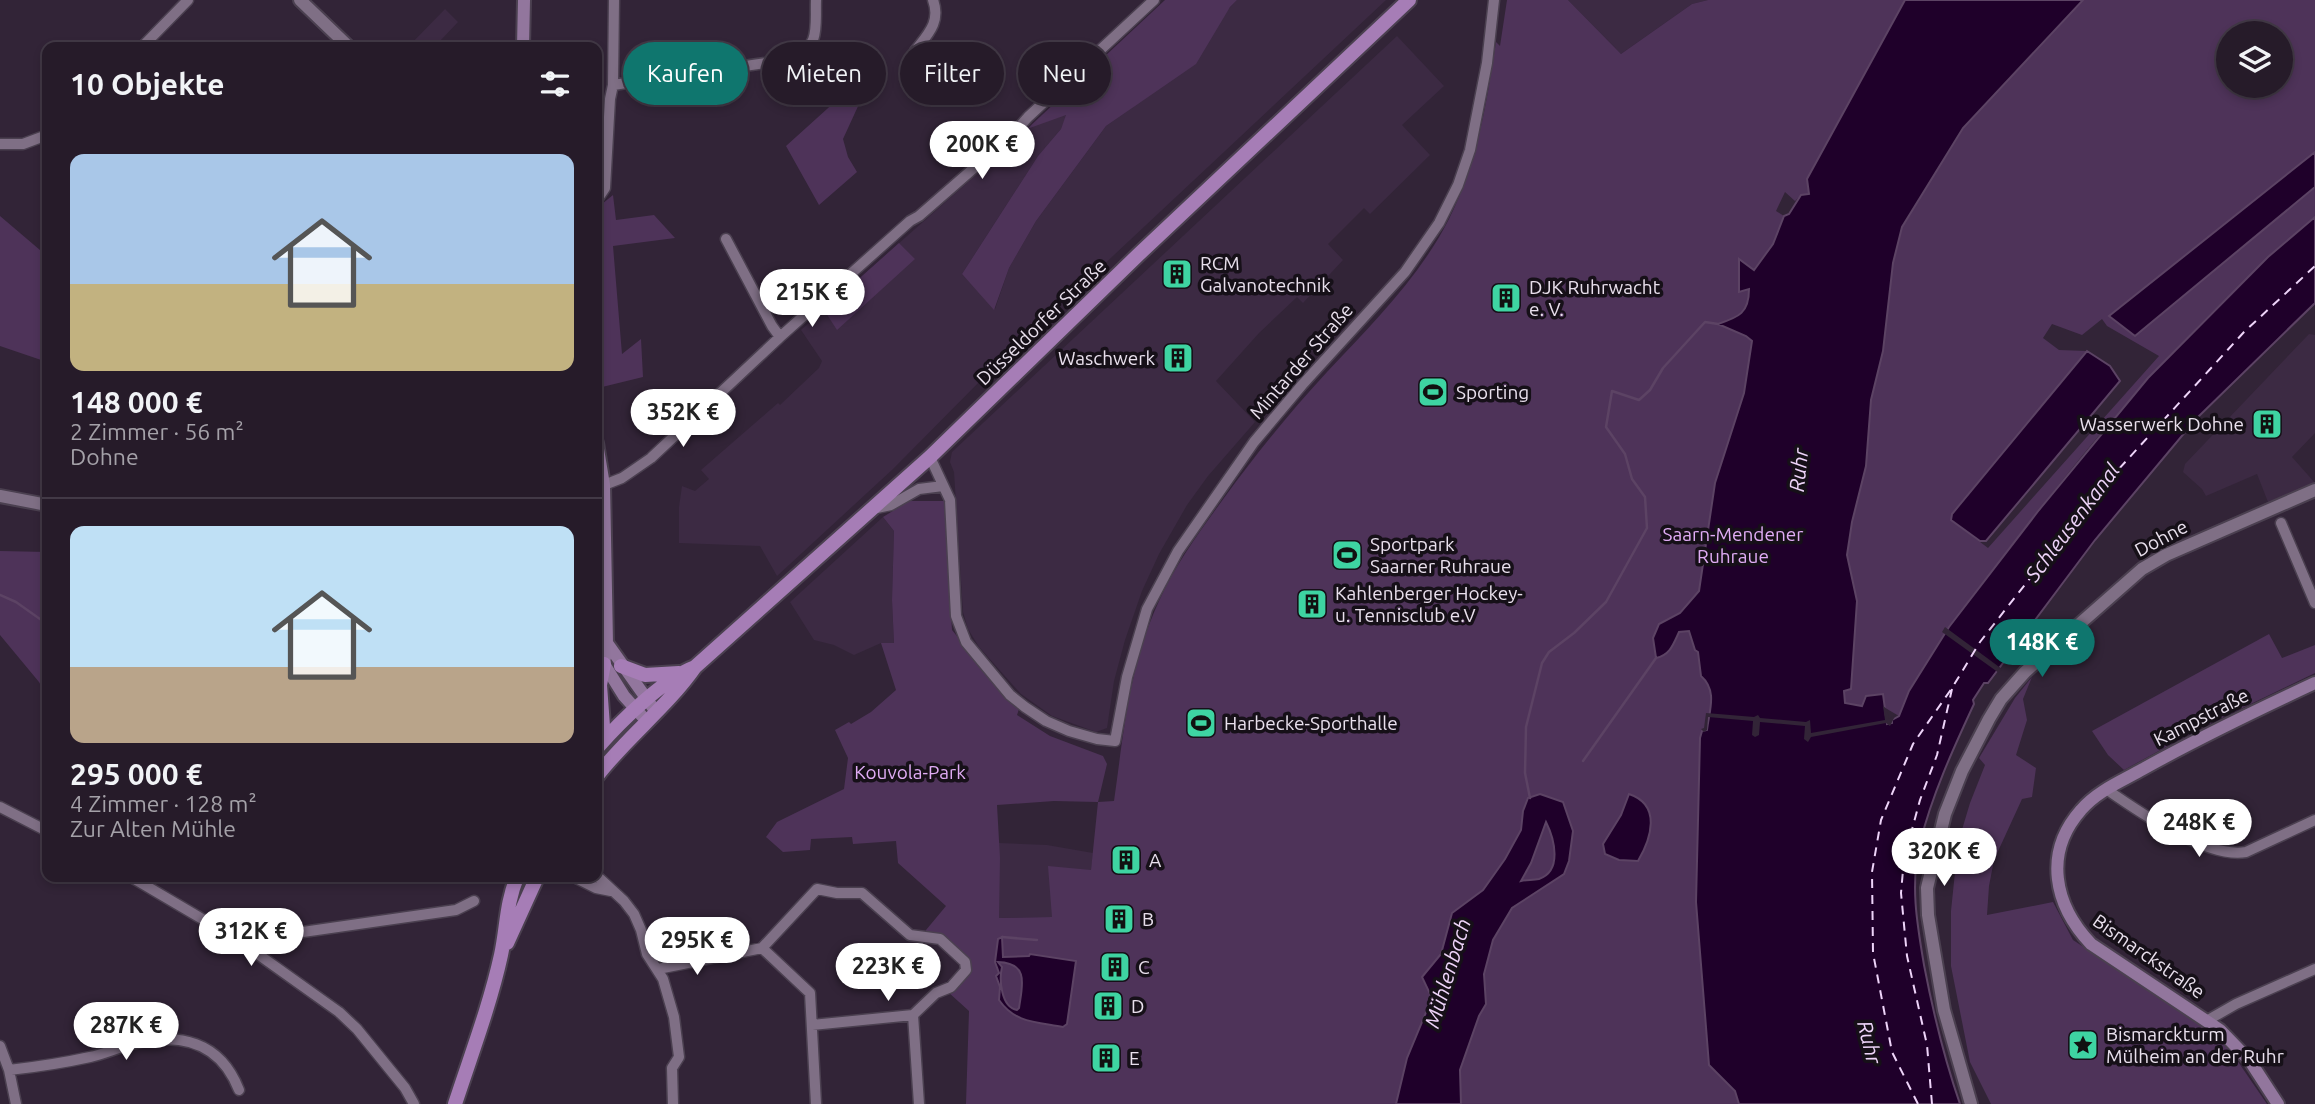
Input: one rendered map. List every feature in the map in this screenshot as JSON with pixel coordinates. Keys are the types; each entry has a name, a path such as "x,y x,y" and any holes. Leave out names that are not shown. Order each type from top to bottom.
{"main road":[{"path":"523,42 524,0"},
{"name":"Düsseldorfer Straße","path":"647,711 678,691 695,667 930,457 1138,255 1409,0"},
{"path":"602,473 602,521"},
{"path":"602,574 607,643 602,674"},
{"path":"607,643 647,711"},
{"path":"604,664 621,692 647,711"},
{"path":"621,666 645,675 679,673"},
{"name":"Düsseldorfer Straße","path":"647,711 679,673 695,667"},
{"name":"Kampstraße","path":"2106,789 2184,746 2315,683"},
{"path":"602,743 647,711"},
{"path":"602,770 647,711"},
{"name":"Bismarckstraße","path":"2106,789 2081,810 2067,832 2060,851 2057,872 2059,892 2067,913 2091,944 2208,1020 2237,1046 2278,1104"},
{"path":"501,953 508,898 515,882"},
{"path":"455,1104 501,953 535,882"}],"street":[{"path":"147,42 188,0"},
{"path":"300,0 344,42"},
{"path":"602,192 605,188 612,85 614,0"},
{"path":"612,85 793,60 811,47 815,36 816,0"},
{"path":"922,42 933,27 937,14 933,0"},
{"path":"604,485 629,474 651,458 780,337 1013,134 1154,0"},
{"name":"Mintarder Straße","path":"943,486 950,500 956,617 966,642 1010,695 1025,708 1069,732 1115,741 1127,677 1147,610 1178,551 1254,442 1405,272 1439,223 1458,185 1470,150 1487,63 1494,0"},
{"path":"0,144 23,144 42,137"},
{"path":"726,239 780,337"},
{"path":"869,510 891,505 919,489 943,486 930,457"},
{"name":"Dohne","path":"1971,1104 1944,1010 1928,915 1927,888 1944,814 1962,771 1989,719 2015,681 2153,561 2315,490"},
{"path":"0,496 42,504"},
{"path":"2281,523 2315,603"},
{"path":"2106,789 2181,836 2211,849 2235,854 2246,852 2315,820"},
{"path":"0,807 42,828"},
{"path":"602,881 634,914 647,954 658,969 674,1017 679,1057 672,1068 673,1104"},
{"path":"139,882 256,953 349,1020 405,1088 414,1104"},
{"path":"584,882 611,891"},
{"path":"658,969 762,948 817,889 837,893 862,893 910,935 940,939 965,962 966,970 951,987 936,993 913,1015 812,1025"},
{"path":"256,953 275,936 456,910 474,901"},
{"path":"762,948 810,993 816,1104"},
{"path":"2208,1020 2236,1004 2315,969"},
{"path":"913,1015 919,1104"},
{"path":"9,1070 60,1064 157,1039 176,1039 197,1044 214,1053 227,1065 239,1090"},
{"path":"0,1045 9,1070 16,1104"}],"shaded area":[{"path":"1237,0 1386,0 986,375 893,469 777,576 760,546 679,543 682,486 695,491 709,479 701,470 778,403 780,405 819,368 822,361 801,330 1055,105 1071,105 1061,129 1038,156 962,274 995,309 1009,268 1036,221 1106,126 1133,107"},
{"path":"1568,0 1708,0 1692,4 1621,54"},
{"path":"445,9 458,22 441,42 413,42"},
{"path":"1397,36 1444,86 1402,125 1430,155 1370,214 1364,208 1328,244 1343,260 1303,303 1297,297 1259,333 1216,381 1255,422 1208,476 1187,505 1159,554 1142,591 1125,640 1114,681 1107,728 1096,732 1052,716 1021,694 979,647 968,629 963,612 954,472 950,462 952,452"},
{"path":"2309,334 2315,335 2315,433 2292,457 2315,483 2268,502 2257,474 2206,496 2183,472 2185,464"},
{"path":"883,517 894,531 894,644 881,643 854,655 834,645 814,640 790,602"},
{"path":"999,843 1047,845 1093,853 1091,871 1053,917 999,918"}],"green space":[{"path":"1165,0 1237,0 1230,7 1196,64 1106,126 1036,221 1009,268 994,310 962,274 1038,156 1061,129 1066,115 1027,129 1053,105 1111,105 1111,50"},
{"path":"1507,0 1568,0 1621,54 1692,4 1708,0 1905,0 1807,179 1809,195 1801,195 1795,201 1785,192 1776,211 1784,216 1773,244 1753,270 1739,260 1739,291 1749,288 1749,302 1742,313 1986,0 2315,0 2315,217 2218,307 2171,355 2083,454 2003,559 1922,677 1899,716 1887,709 1819,724 1873,1104 966,1104 969,1011 948,992 955,990 970,974 969,961 925,934 946,906 898,863 896,841 853,844 852,837 811,839 810,850 783,852 766,837 777,822 844,789 848,758 835,730 871,712 896,690 881,643 894,643 894,531 883,517 909,501 944,501 952,630 1005,696 1019,709 1017,715 1050,736 1103,756 1107,764 1098,802 1114,801 1134,674 1149,625 1165,588 1197,536 1261,449 1313,387 1393,300 1437,241 1459,198 1474,155 1496,42 1500,46","holes":["2102,319 2107,326 2159,356 1988,548 1951,520 1952,514 2087,351 2059,350 2043,338 2052,324 2082,335","1054,801 1098,802 1091,870 1048,866 1052,917 999,918 997,805"]},
{"path":"831,105 859,105 843,139 848,157 857,172 819,205 786,146"},
{"path":"613,195 616,220 654,215 675,238 613,246 622,354 641,339 643,377 602,387 602,204"},
{"path":"0,216 42,252 42,360 0,346"},
{"path":"899,243 915,259 837,330 824,310"},
{"path":"0,551 42,552 42,688 0,635"},
{"path":"2269,634 2282,658 2315,645 2315,673 2199,729 2124,770 2108,755 2092,731"},
{"path":"2032,677 2023,699 2027,720 2016,755 2036,768 2032,797 2022,799 1994,860 1987,915 2053,902 2073,940 2195,1021 2221,1042 2232,1053 2267,1104 1991,1104 1970,1062 1951,966 1951,911 1958,843 1985,765 1979,758 2015,698"}],"water":[{"path":"1905,0 2083,0 1963,128 1902,227 1893,263 1883,351 1871,400 1866,466 1847,555 1857,601 1851,689 1844,691 1845,703 1862,706 1866,696 1883,694 1887,724 1899,716 1909,691 1949,627 2039,510 2148,378 2268,257 2315,217 2315,303 2196,419 2095,540 1973,700 1974,704 1931,807 1920,843 1915,874 1917,919 1924,965 1939,1035 1960,1104 1739,1104 1735,1091 1709,1065 1696,902 1700,738 1702,731 1707,730 1711,695 1701,676 1698,652 1689,631 1679,632 1668,652 1656,658 1653,638 1659,624 1680,613 1699,591 1715,483 1744,393 1752,341 1718,324 1737,316 1747,304 1749,289 1739,292 1739,259 1754,270 1773,244 1784,216 1789,214 1801,195 1809,194 1807,179"},
{"path":"2315,152 2315,187 2135,336 2109,316"},
{"path":"2087,351 2110,366 2120,381 1986,541 1980,541 1951,520 1952,514"},
{"path":"1540,794 1563,802 1573,831 1569,861 1564,874 1512,908 1493,940 1484,974 1486,1004 1479,1016 1460,1070 1461,1104 1396,1104 1407,1058 1432,998 1422,977 1441,954 1452,913 1483,890 1505,859 1521,830 1523,811 1528,798","holes":["1546,822 1554,845 1554,862 1551,869 1539,879 1521,881 1531,863"]},
{"path":"1629,794 1639,799 1650,814 1650,833 1638,861 1619,860 1605,854 1603,844 1621,815"},
{"path":"1002,937 1003,957 1030,954 1076,961 1067,1024 1063,1027 1027,1020 1005,1008 999,1000 1000,987 996,976 999,973 995,962 998,939","holes":["998,962 1015,967 1022,977 1017,1010 1007,1004 1002,992 1002,967"]}],"pier":[{"path":"1945,627 2002,669 1999,673 1942,632"},
{"path":"1883,706 1887,709 1889,719 1896,714 1890,726 1886,723 1811,737 1808,742 1804,739 1805,726 1760,722 1759,735 1755,737 1752,735 1753,721 1708,717 1707,730 1704,732 1701,729 1704,728 1706,713 1754,717 1758,715 1760,718 1806,722 1810,720 1811,733 1885,720"}],"waterway":[{"name":"Mühlenbach","path":"1530,798 1525,773 1526,727 1542,663 1549,652 1574,633 1606,602 1647,528 1645,497 1632,479 1625,454 1606,427 1612,391 1639,400 1650,390 1663,368 1705,322 1718,324"},
{"path":"0,595 16,602 42,620"},
{"path":"1583,761 1656,658"},
{"path":"1002,937 1037,940"}],"ferry route":[{"path":"1918,1104 1892,1052 1873,953 1872,872 1881,820 1913,744 1980,642 2096,494 2244,332 2315,266"},
{"path":"1932,1104 1927,1045 1907,956 1901,893 1904,859 1920,800 1937,755 1952,689"}],"place":[{"name":"RCM Galvanotechnik","path":"1177,274"},
{"name":"DJK Ruhrwacht e. V.","path":"1506,298"},
{"name":"Waschwerk","path":"1178,358"},
{"name":"Sporting","path":"1433,392"},
{"name":"Wasserwerk Dohne","path":"2267,424"},
{"name":"Sportpark Saarner Ruhraue","path":"1347,555"},
{"name":"Kahlenberger Hockey- u. Tennisclub e.V","path":"1312,604"},
{"name":"Harbecke-Sporthalle","path":"1201,723"},
{"name":"A","path":"1126,860"},
{"name":"B","path":"1119,919"},
{"name":"C","path":"1115,967"},
{"name":"D","path":"1108,1006"},
{"name":"Bismarckturm Mülheim an der Ruhr","path":"2083,1045"},
{"name":"E","path":"1106,1058"}],"water label":[{"name":"Ruhr","path":"1798,470"},
{"name":"Schleusenkanal","path":"2072,522"},
{"name":"Ruhr","path":"1870,1042"}],"park label":[{"name":"Saarn-Mendener Ruhraue","path":"1733,545"},
{"name":"Kouvola-Park","path":"910,772"}]}
